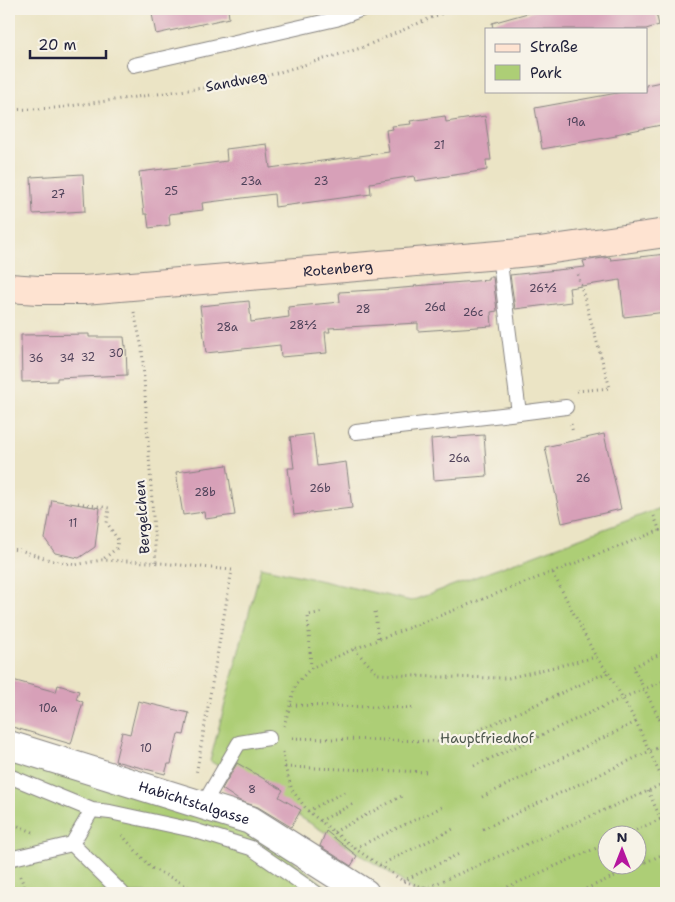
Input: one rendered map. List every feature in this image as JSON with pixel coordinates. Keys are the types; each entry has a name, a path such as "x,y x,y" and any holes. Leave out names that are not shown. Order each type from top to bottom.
{"street":[{"name":"Rotenberg","path":"9,288 84,290 500,255 666,233"},
{"name":"Habichtstalgasse","path":"9,745 250,820 365,893"}],"lane":[{"path":"134,64 336,19 362,9"},
{"path":"500,255 519,413"},
{"path":"356,432 566,407"},
{"path":"197,803 239,743 275,738"},
{"path":"9,776 92,810 110,812 193,830 251,848 316,893"},
{"path":"9,859 72,844 92,810"},
{"path":"72,844 122,893"}],"path":[{"name":"Sandweg","path":"9,110 55,108 246,82 361,48 452,9"},
{"path":"570,246 610,388 562,392 573,433"},
{"name":"Bergelchen","path":"133,309 142,348 156,563 232,570 197,803"},
{"path":"78,502 109,508 107,523 118,540 116,548 102,560"},
{"path":"654,516 660,531"},
{"path":"283,729 296,684 311,668 354,648 666,528"},
{"path":"9,549 20,550 50,560 75,564 102,560 156,563"},
{"path":"416,893 665,782 636,722 608,672 596,657 553,573"},
{"path":"311,668 308,615 324,612"},
{"path":"375,612 378,640"},
{"path":"354,648 378,674 508,678 596,657"},
{"path":"666,651 633,667 659,718 666,740"},
{"path":"275,738 434,741 448,744 608,672"},
{"path":"474,766 622,698 666,680"},
{"path":"290,705 413,708"},
{"path":"659,718 666,714"},
{"path":"482,797 636,722"},
{"path":"483,829 666,745"},
{"path":"282,748 292,790 308,811 354,848 379,865 403,881 426,888 430,893"},
{"path":"285,767 429,772"},
{"path":"648,791 666,830"},
{"path":"308,811 344,792"},
{"path":"334,832 402,796"},
{"path":"320,821 355,803"},
{"path":"354,848 444,806"},
{"path":"110,812 123,837 151,868 186,885 196,893"},
{"path":"648,825 661,819"},
{"path":"379,865 453,829"},
{"path":"494,893 598,847"},
{"path":"403,881 461,853"},
{"path":"577,893 666,853"}],"green space":[{"name":"Hauptfriedhof","path":"666,506 666,893 416,893 395,876 210,761 261,567 411,601"},
{"path":"9,757 250,828 335,893 9,893"}],"building":[{"path":"151,9 228,9 229,18 156,34"},
{"path":"542,9 655,9 659,25 648,28 493,28 492,23"},
{"path":"666,81 666,124 616,134 616,136 542,149 535,108 623,92 648,92 648,85"},
{"path":"445,116 446,122 485,116 491,160 486,160 487,170 415,181 414,176 370,183 371,194 275,207 274,194 202,203 203,210 169,214 170,225 149,228 147,214 144,214 139,172 227,161 226,149 267,144 270,168 389,152 386,130 393,129 392,126 411,124 410,121"},
{"path":"83,174 85,211 33,214 31,177"},
{"path":"666,254 666,312 624,317 620,280 569,288 571,302 515,309 510,275 585,267 583,261 610,257 611,260"},
{"path":"488,277 493,277 497,311 491,312 492,326 418,331 418,323 329,328 330,332 325,332 327,353 281,357 280,345 206,353 200,306 249,301 251,322 289,317 288,307 340,302 339,292 488,280"},
{"path":"89,334 89,337 124,337 127,375 57,378 57,381 22,382 21,335"},
{"path":"313,434 317,466 346,462 352,508 294,515 288,468 294,468 290,437"},
{"path":"604,434 621,509 562,523 545,447"},
{"path":"484,435 487,476 434,480 431,439"},
{"path":"227,465 235,515 205,519 204,512 183,515 176,472"},
{"path":"52,500 100,508 95,547 79,558 55,553 45,539"},
{"path":"9,679 56,692 58,685 79,691 76,699 83,702 71,744 9,726"},
{"path":"138,701 189,713 184,735 178,734 171,764 168,764 165,774 115,761 122,732 130,734"},
{"path":"237,763 283,790 279,797 301,810 291,827 258,807 240,801 222,789"},
{"path":"326,831 357,856 351,866 320,846"}]}
